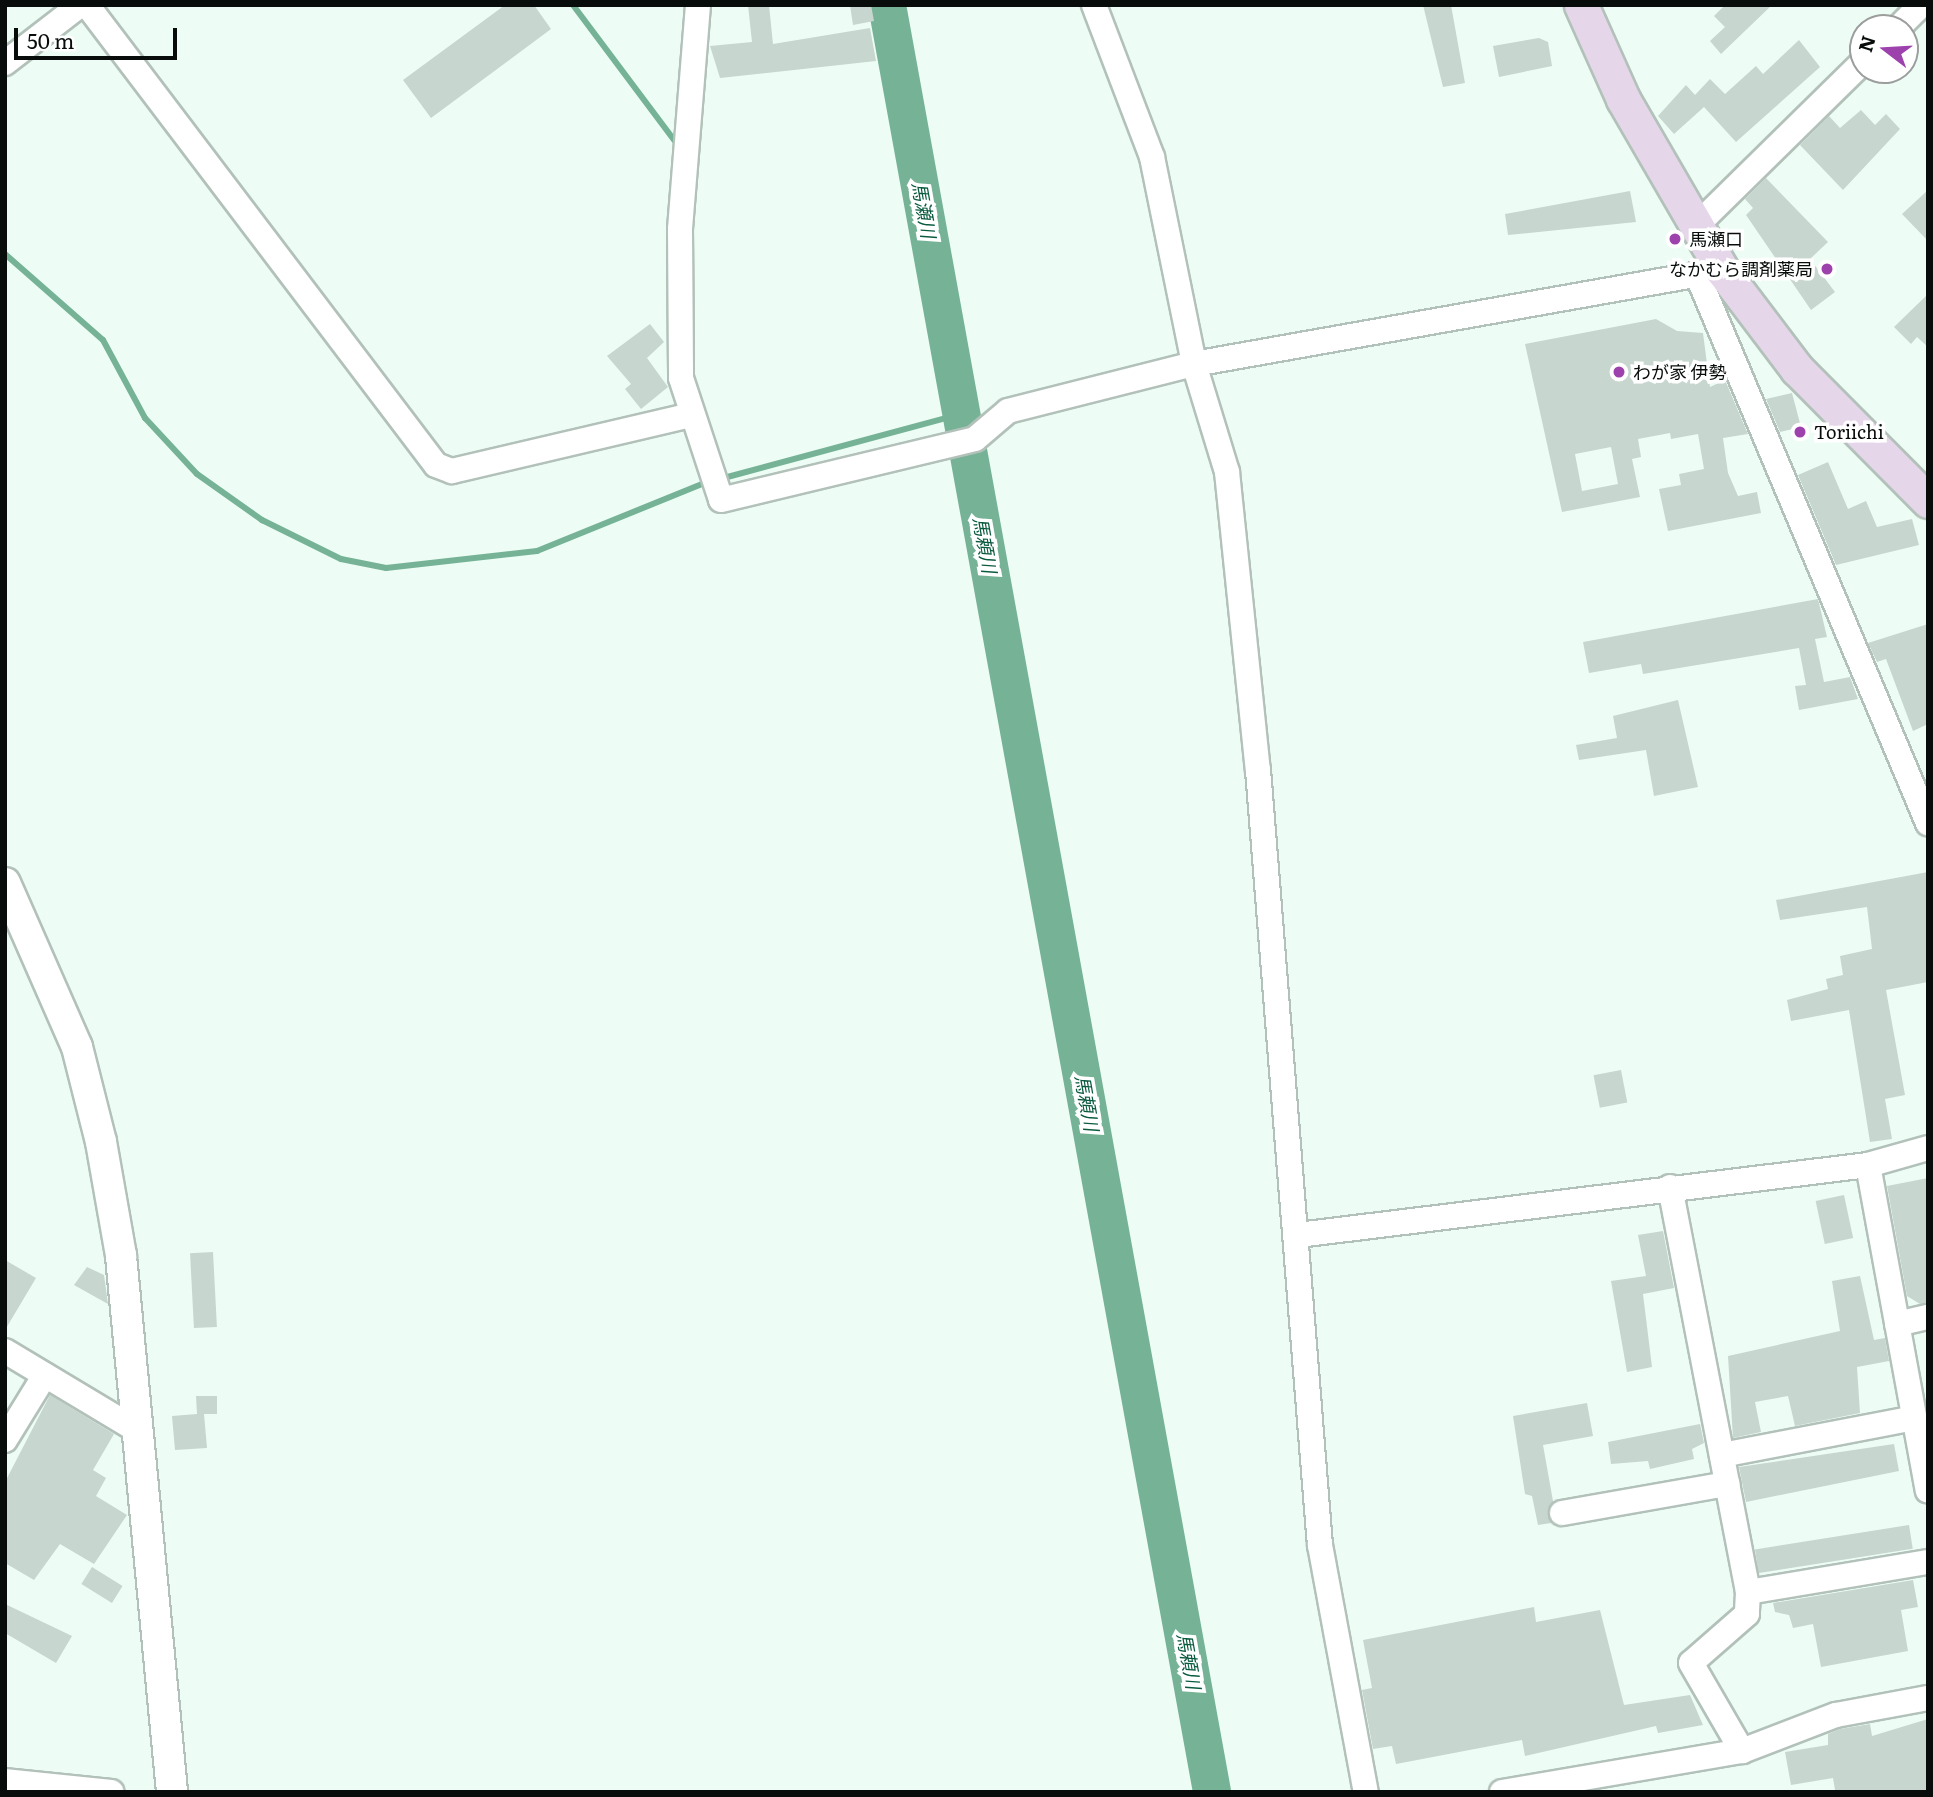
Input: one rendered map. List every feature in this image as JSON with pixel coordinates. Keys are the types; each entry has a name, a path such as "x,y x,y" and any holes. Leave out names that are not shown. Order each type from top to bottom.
{"main road":[{"path":"1581,5 1623,99 1695,227 1709,272 1797,369 1928,501"}],"street":[{"path":"5,64 80,5"},
{"path":"87,5 436,465 452,471 691,415"},
{"path":"698,5 679,307 681,378 721,500 975,439 1008,411 1194,365 1709,272 1928,823"},
{"path":"1094,5 1152,156 1194,365 1227,472 1241,579 1298,1235 1320,1545 1366,1792"},
{"path":"1695,227 1849,76"},
{"path":"5,883 77,1047 89,1089 119,1245 172,1792"},
{"path":"1298,1235 1670,1187 1868,1165 1928,1148"},
{"path":"1868,1165 1914,1418 1923,1443 1928,1491"},
{"path":"1670,1187 1748,1592 1747,1614 1690,1663 1742,1751"},
{"path":"1897,1324 1928,1317"},
{"path":"5,1351 138,1431"},
{"path":"5,1440 45,1375"},
{"path":"1722,1455 1914,1418"},
{"path":"1562,1513 1727,1484"},
{"path":"1748,1592 1928,1562"},
{"path":"1502,1792 1742,1751 1836,1714 1928,1698"},
{"path":"5,1782 111,1792"}],"building":[{"path":"505,5 534,5 551,29 431,118 403,80"},
{"path":"748,5 769,5 773,44 870,28 876,61 720,78 710,46 752,42"},
{"path":"850,5 871,5 874,21 853,25"},
{"path":"1423,5 1451,5 1465,83 1443,87"},
{"path":"1725,5 1772,5 1721,54 1710,41 1725,27 1714,16"},
{"path":"1539,38 1548,42 1552,66 1499,77 1493,46"},
{"path":"1799,40 1820,67 1736,142 1704,107 1674,134 1658,116 1686,85 1695,95 1710,79 1725,94 1756,66 1763,74"},
{"path":"1861,110 1875,125 1886,114 1900,129 1843,190 1800,145 1829,116 1840,128"},
{"path":"1766,178 1828,242 1810,259 1835,292 1811,310 1746,215 1753,208 1745,199"},
{"path":"1928,190 1928,241 1902,214"},
{"path":"1630,191 1636,222 1508,235 1505,214"},
{"path":"1928,294 1928,347 1917,337 1911,344 1894,327"},
{"path":"1656,319 1677,331 1703,333 1710,387 1725,380 1748,434 1723,438 1728,473 1738,496 1757,492 1761,513 1668,531 1659,489 1681,485 1679,474 1704,469 1698,434 1671,439 1670,433 1638,439 1641,457 1632,459 1640,497 1562,512 1525,344","holes":["1611,447 1618,484 1582,491 1575,454"]},
{"path":"650,324 664,342 647,358 668,387 641,409 625,389 631,384 607,356"},
{"path":"1792,393 1801,427 1780,432 1766,399"},
{"path":"1828,462 1848,509 1866,501 1877,527 1912,519 1919,545 1836,565 1798,475"},
{"path":"1818,599 1827,637 1815,639 1824,682 1850,677 1858,699 1799,710 1795,686 1806,685 1799,648 1643,674 1641,664 1589,673 1583,642"},
{"path":"1928,624 1928,724 1913,731 1886,659 1877,662 1868,643"},
{"path":"1678,700 1698,787 1654,796 1646,750 1579,760 1576,745 1617,738 1613,716"},
{"path":"1928,872 1928,982 1886,990 1905,1095 1885,1099 1892,1139 1870,1142 1849,1010 1791,1021 1787,1000 1828,989 1826,979 1843,975 1840,956 1872,949 1867,907 1780,920 1776,900"},
{"path":"1621,1070 1627,1102 1600,1108 1594,1075"},
{"path":"1928,1178 1928,1303 1920,1304 1907,1296 1887,1186"},
{"path":"1844,1195 1853,1238 1825,1244 1816,1201"},
{"path":"1663,1231 1674,1288 1643,1294 1652,1367 1627,1372 1611,1281 1646,1276 1638,1235"},
{"path":"213,1252 217,1327 194,1328 190,1253"},
{"path":"5,1260 36,1278 5,1330"},
{"path":"87,1267 104,1275 108,1304 74,1285"},
{"path":"1860,1276 1874,1340 1885,1338 1889,1361 1857,1367 1860,1413 1795,1426 1788,1396 1755,1402 1761,1432 1733,1438 1728,1356 1840,1331 1832,1281"},
{"path":"50,1395 114,1434 93,1470 106,1478 96,1496 127,1515 94,1564 60,1544 34,1580 5,1563 5,1482"},
{"path":"196,1396 217,1396 217,1414 204,1414 207,1448 175,1450 172,1416 197,1414"},
{"path":"1587,1403 1593,1436 1543,1445 1553,1501 1551,1523 1538,1525 1532,1496 1525,1494 1513,1416"},
{"path":"1700,1424 1704,1443 1692,1449 1694,1459 1650,1469 1648,1461 1611,1464 1608,1442"},
{"path":"1894,1444 1899,1471 1746,1502 1739,1467"},
{"path":"1909,1525 1913,1549 1759,1573 1755,1549"},
{"path":"92,1567 123,1586 112,1603 81,1584"},
{"path":"1913,1580 1918,1607 1901,1610 1908,1651 1821,1667 1813,1624 1793,1628 1789,1615 1775,1612 1773,1603"},
{"path":"5,1604 72,1636 56,1663 5,1633"},
{"path":"1534,1607 1536,1622 1600,1610 1624,1705 1690,1695 1703,1725 1658,1733 1656,1726 1525,1756 1522,1740 1396,1764 1392,1746 1373,1749 1362,1690 1372,1688 1363,1640"},
{"path":"1928,1719 1928,1792 1835,1790 1833,1778 1791,1785 1785,1752 1828,1745 1828,1734 1840,1729 1870,1724 1872,1736"}],"waterway":[{"path":"573,5 677,144"},
{"name":"馬頼川","path":"887,5 1212,1792"},
{"path":"5,254 103,340 145,418 197,474 262,520 341,559 386,568 537,551 709,481"},
{"path":"720,479 961,414"}],"place":[{"name":"馬瀬口","path":"1675,239"},
{"name":"なかむら調剤薬局","path":"1827,269"},
{"name":"わが家 伊勢","path":"1619,372"},
{"name":"Toriichi","path":"1800,432"}],"water label":[{"name":"馬瀬川","path":"924,210"}]}
